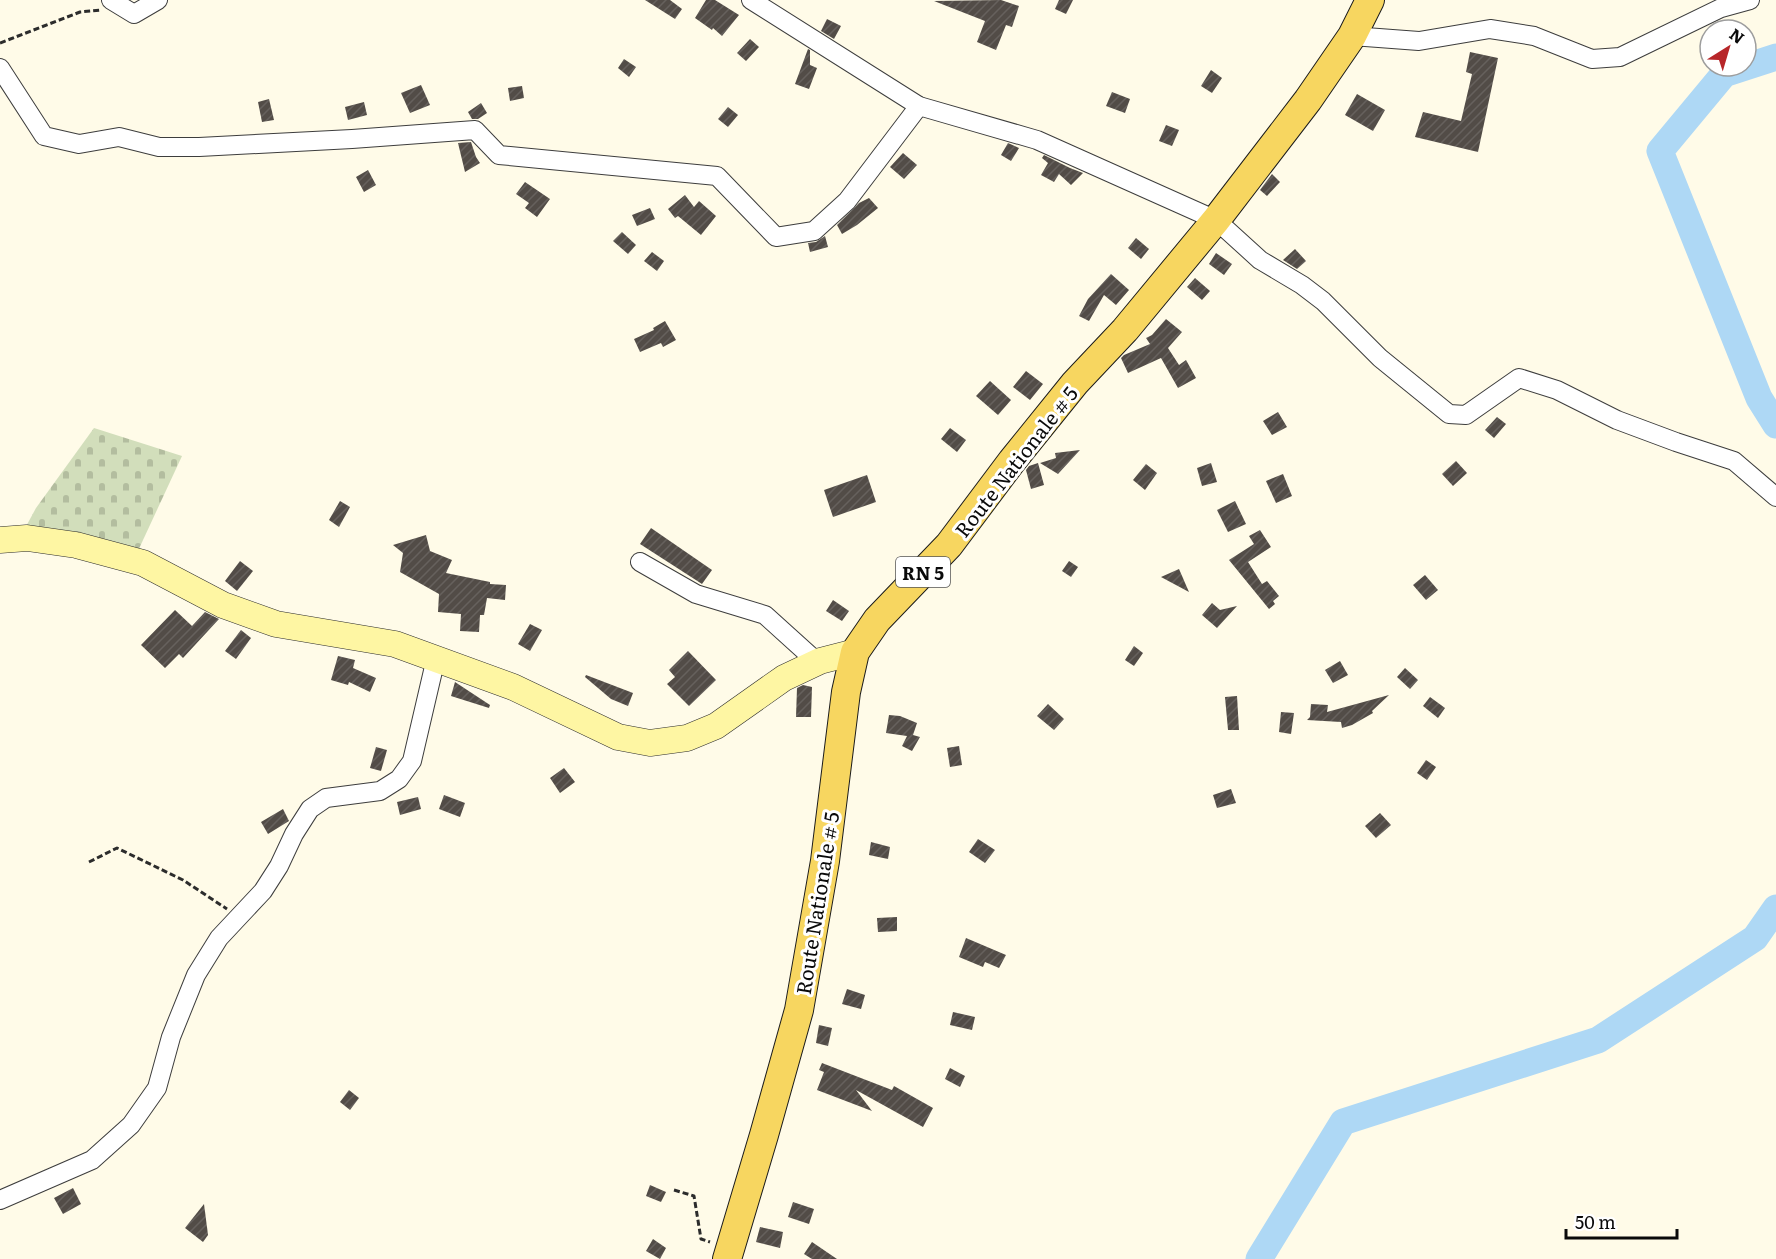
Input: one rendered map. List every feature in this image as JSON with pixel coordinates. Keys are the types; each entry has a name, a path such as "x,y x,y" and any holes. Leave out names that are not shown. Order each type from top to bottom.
{"main road":[{"name":"Route Nationale # 5","path":"729,1254 799,1010 825,861 846,692 855,652 877,620 949,545 1012,461 1075,383 1125,330 1216,220 1308,100 1352,36 1370,0"}],"street":[{"path":"116,3 134,14 158,0"},
{"path":"751,0 919,106 1037,140 1216,220 1260,261 1302,285 1323,301 1380,358 1449,414 1466,414 1519,378 1557,390 1617,420 1734,461 1776,497"},
{"path":"1352,36 1419,41 1490,29 1534,36 1592,59 1620,57 1720,8 1750,0"},
{"path":"0,68 44,136 79,144 119,137 159,147 200,147 352,140 475,130 499,154 717,176 776,237 814,231 847,201 919,106"},
{"path":"0,540 27,538 76,545 143,563 223,605 276,624 395,644 513,687 618,737 650,743 687,738 716,726 784,678 817,662 855,652"},
{"path":"640,562 696,594 765,615 817,662"},
{"path":"0,1200 92,1160 132,1125 157,1088 171,1036 196,975 219,938 263,891 310,809 326,798 380,791 399,779 412,761 436,658"}],"path":[{"path":"0,43 80,12 116,3"},
{"path":"89,862 117,848 183,880 238,917"},
{"path":"674,1190 694,1196 701,1239 729,1254"}],"green space":[{"path":"94,428 182,456 137,553 23,532 36,508"}],"building":[{"path":"645,0 670,0 682,9 675,19"},
{"path":"706,0 715,0 739,15 722,36 695,18"},
{"path":"1001,0 1019,6 1012,27 1006,25 996,50 977,42 985,21 934,1"},
{"path":"1059,0 1073,0 1066,14 1055,9"},
{"path":"827,19 841,26 834,39 821,31"},
{"path":"750,39 759,47 746,61 737,53"},
{"path":"808,49 810,50 810,65 817,68 809,89 795,84"},
{"path":"1470,52 1498,58 1478,152 1415,137 1423,112 1461,121 1472,74 1466,72"},
{"path":"624,59 636,67 629,77 618,68"},
{"path":"1211,70 1222,78 1212,93 1201,86"},
{"path":"421,85 430,105 410,113 401,93"},
{"path":"522,86 524,98 510,101 508,88"},
{"path":"1112,92 1130,99 1125,113 1106,106"},
{"path":"1357,94 1385,110 1373,131 1345,115"},
{"path":"269,99 274,120 262,122 258,102"},
{"path":"364,102 367,115 348,120 345,107"},
{"path":"481,103 487,113 478,119 472,119 468,112"},
{"path":"728,107 738,115 728,127 718,119"},
{"path":"1166,125 1179,130 1172,146 1159,141"},
{"path":"471,142 480,163 465,172 458,143"},
{"path":"1008,143 1019,148 1011,161 1001,155"},
{"path":"903,153 917,165 904,179 890,167"},
{"path":"1044,155 1083,173 1071,185 1059,174 1054,182 1041,175 1048,163 1042,158"},
{"path":"368,170 376,185 364,192 356,177"},
{"path":"1272,174 1280,182 1267,196 1260,190"},
{"path":"525,182 550,199 537,217 525,208 529,203 516,194"},
{"path":"685,195 694,207 699,201 716,216 701,235 678,216 675,218 668,209"},
{"path":"869,198 878,208 842,234 837,225 859,203"},
{"path":"650,208 655,219 637,226 632,215"},
{"path":"622,232 636,245 628,254 613,241"},
{"path":"825,236 828,247 810,252 808,243 816,242"},
{"path":"1136,238 1149,249 1141,259 1128,248"},
{"path":"1295,249 1306,261 1297,269 1283,260"},
{"path":"652,252 664,261 657,271 644,261"},
{"path":"1216,253 1232,264 1224,275 1209,264"},
{"path":"1111,274 1129,290 1116,305 1104,295 1089,321 1079,316 1088,299"},
{"path":"1195,278 1210,291 1202,300 1187,287"},
{"path":"1166,319 1182,332 1168,348 1179,365 1186,360 1196,378 1178,388 1161,358 1128,373 1121,358 1150,344 1146,338 1152,335"},
{"path":"665,321 676,340 663,347 661,343 640,352 634,339 654,330 653,328"},
{"path":"1026,371 1043,384 1030,400 1013,387"},
{"path":"990,381 1011,400 998,415 976,396"},
{"path":"1278,412 1287,427 1272,435 1263,421"},
{"path":"1497,417 1506,424 1494,438 1485,430"},
{"path":"950,428 966,440 957,452 941,439"},
{"path":"1080,450 1058,474 1040,463 1056,458 1055,453"},
{"path":"1456,461 1467,473 1453,486 1442,474"},
{"path":"1038,463 1044,485 1031,489 1026,470 1029,466"},
{"path":"1211,463 1217,482 1202,486 1197,468"},
{"path":"1146,464 1157,473 1145,490 1133,480"},
{"path":"1283,474 1292,496 1276,503 1266,481"},
{"path":"867,475 876,502 833,517 824,490"},
{"path":"340,501 350,507 339,527 329,520"},
{"path":"1235,501 1246,524 1228,532 1217,510"},
{"path":"651,528 712,570 702,584 640,544"},
{"path":"1260,530 1271,547 1248,562 1262,584 1267,581 1279,596 1269,609 1229,560 1254,544 1249,536"},
{"path":"426,535 430,551 452,560 446,573 490,582 490,584 506,585 505,600 487,598 484,615 480,615 479,632 460,631 461,614 438,612 439,594 400,572 403,553 393,545"},
{"path":"240,561 253,571 237,591 225,581"},
{"path":"1069,561 1078,567 1071,577 1062,571"},
{"path":"1179,569 1189,592 1161,577"},
{"path":"1425,575 1438,590 1426,600 1413,585"},
{"path":"833,600 849,611 842,621 826,611"},
{"path":"1212,603 1220,610 1237,606 1217,628 1202,615"},
{"path":"175,610 192,626 205,612 219,619 183,658 179,654 165,668 141,645"},
{"path":"530,624 542,630 530,651 518,644"},
{"path":"241,630 251,638 236,659 225,651"},
{"path":"1134,646 1143,653 1134,666 1125,660"},
{"path":"688,651 716,680 689,706 667,684 675,677 669,670"},
{"path":"338,656 355,660 353,668 376,678 370,692 349,682 348,685 331,680"},
{"path":"1340,661 1348,675 1333,683 1325,670"},
{"path":"1405,668 1418,680 1410,689 1397,677"},
{"path":"586,675 633,693 628,706 611,699 585,677"},
{"path":"455,682 490,705 489,708 451,696"},
{"path":"803,685 812,687 811,717 796,717 797,688"},
{"path":"1389,695 1372,711 1373,713 1352,725 1342,728 1341,722 1307,720 1310,717 1311,704 1328,705 1327,712"},
{"path":"1237,696 1239,730 1228,730 1225,697"},
{"path":"1430,697 1445,708 1438,718 1423,706"},
{"path":"1048,704 1064,719 1054,730 1037,716"},
{"path":"1281,712 1294,713 1291,734 1279,732"},
{"path":"889,715 900,716 917,723 913,735 920,737 912,751 902,746 907,736 886,733"},
{"path":"959,746 962,765 950,767 947,748"},
{"path":"376,747 387,750 381,771 370,768"},
{"path":"1426,760 1436,767 1427,780 1417,773"},
{"path":"564,768 575,782 560,793 550,778"},
{"path":"1231,789 1236,803 1217,808 1213,795"},
{"path":"444,795 465,803 460,817 439,809"},
{"path":"418,797 421,809 400,815 397,802"},
{"path":"283,809 289,821 268,834 261,822"},
{"path":"1380,813 1391,825 1376,838 1365,826"},
{"path":"978,839 995,850 985,863 969,852"},
{"path":"871,842 890,847 888,859 869,855"},
{"path":"897,917 897,931 878,932 877,918"},
{"path":"966,938 1006,955 999,968 985,962 983,967 959,957"},
{"path":"847,989 865,995 861,1009 842,1004"},
{"path":"953,1012 975,1017 972,1030 950,1025"},
{"path":"819,1025 832,1028 828,1046 816,1043"},
{"path":"822,1063 892,1090 894,1086 933,1108 923,1127 856,1090 872,1111 817,1090 824,1072 819,1070"},
{"path":"950,1068 965,1076 960,1087 945,1079"},
{"path":"349,1090 359,1098 350,1110 340,1102"},
{"path":"650,1185 666,1192 661,1202 646,1196"},
{"path":"73,1188 81,1204 63,1214 54,1198"},
{"path":"793,1202 814,1209 809,1224 788,1217"},
{"path":"204,1204 208,1235 203,1242 185,1228"},
{"path":"760,1227 783,1232 780,1248 756,1242"},
{"path":"653,1239 666,1248 660,1259 646,1251"},
{"path":"812,1242 837,1259 812,1259 804,1254"}],"waterway":[{"path":"1776,57 1724,74 1660,151 1759,398 1776,425"},
{"path":"1259,1259 1343,1122 1598,1040 1755,938 1776,908"}]}
